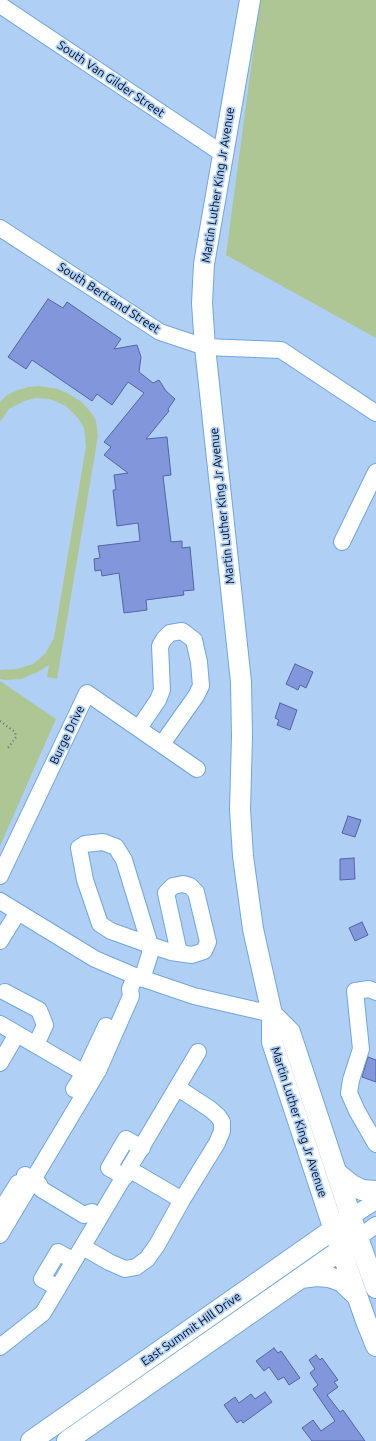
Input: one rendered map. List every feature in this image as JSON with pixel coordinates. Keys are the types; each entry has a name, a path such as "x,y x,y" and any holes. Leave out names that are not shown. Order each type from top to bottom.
{"main road":[{"name":"Martin Luther King Jr Avenue","path":"250,0 204,264 202,303 205,347 241,682 242,736 240,810 243,856 253,929 272,1014 272,1042 334,1230 376,1346"},
{"name":"Martin Luther King Jr Avenue","path":"272,1014 290,1032 376,1288"},
{"path":"337,1173 352,1185 362,1190 376,1191"},
{"name":"East Summit Hill Drive","path":"31,1441 351,1217"},
{"name":"East Summit Hill Drive","path":"67,1441 358,1238"},
{"path":"299,1279 317,1276 329,1277 341,1281 357,1296"}],"street":[{"name":"South Van Gilder Street","path":"0,5 223,154"},
{"name":"South Bertrand Street","path":"0,228 160,332 205,347 281,350 376,413"},
{"path":"342,542 376,472"},
{"path":"139,728 158,700 162,690 160,646 164,638 170,633 182,631 194,640 199,662 201,686 196,696 162,744"},
{"name":"Burge Drive","path":"0,876 87,693 197,769"},
{"path":"0,1234 98,1070 131,996 136,981 150,954 150,945 124,860 116,847 103,842 86,844 78,848 85,880 100,924 111,931 150,945 171,952 179,953"},
{"path":"0,901 95,959 136,981 272,1014"},
{"path":"0,941 18,912"},
{"path":"0,1212 32,1179 122,993 136,981"},
{"path":"376,992 369,989 354,991 362,1049 351,1080 349,1093 357,1111 376,1144"},
{"path":"6,992 39,1010 45,1025 36,1045"},
{"path":"0,1024 84,1073"},
{"path":"0,1063 17,1034"},
{"path":"182,1200 127,1173 109,1168 126,1139 142,1148 198,1052"},
{"path":"83,1247 109,1262 125,1269 136,1267 147,1259 157,1245 182,1200 217,1143 222,1131 222,1122 218,1116 178,1088"},
{"path":"0,1347 44,1313 83,1247 96,1215 127,1173"},
{"path":"32,1179 46,1181 90,1207 96,1215"},
{"path":"351,1217 376,1201"},
{"path":"358,1238 376,1225"}],"path":[{"path":"0,721 15,732 16,737 8,748"}],"green space":[{"path":"260,0 376,0 376,338 226,255"},
{"path":"39,386 58,389 82,402 96,421 98,436 57,679 47,677 49,665 38,672 21,679 5,680 0,679 0,670 17,669 33,664 45,654 54,638 86,446 84,428 78,418 66,406 50,399 35,398 22,402 9,409 0,422 0,402 7,395 28,387"},
{"path":"0,681 56,719 0,846"}],"building":[{"path":"48,299 63,308 67,302 121,339 114,349 137,345 141,357 139,372 153,383 159,380 166,391 175,399 168,409 169,411 146,439 167,437 171,475 163,476 171,542 182,541 182,548 190,547 194,590 183,591 184,595 146,600 147,610 124,613 119,573 102,576 101,570 95,571 94,559 100,558 98,546 140,541 138,523 117,526 113,490 116,490 114,475 128,473 104,455 111,447 104,442 144,393 128,382 112,405 97,394 92,401 32,360 26,369 8,357"},
{"path":"295,664 313,672 306,688 300,685 298,690 286,684"},
{"path":"280,703 297,710 290,730 277,725 279,720 275,718"},
{"path":"348,816 361,820 355,837 342,833"},
{"path":"354,858 355,879 340,880 340,859"},
{"path":"362,922 368,935 355,941 349,928"},
{"path":"368,1057 376,1060 376,1082 362,1077"},
{"path":"274,1348 278,1353 281,1351 300,1378 289,1385 284,1377 278,1380 269,1367 264,1371 256,1361"},
{"path":"316,1355 320,1360 322,1358 338,1380 334,1382 338,1387 327,1395 340,1412 343,1410 365,1441 312,1441 302,1428 313,1420 321,1431 335,1421 313,1389 318,1385 310,1373 315,1369 309,1360"},
{"path":"265,1392 272,1402 243,1423 241,1420 237,1423 224,1405 235,1397 239,1403 251,1394 255,1399"}]}
